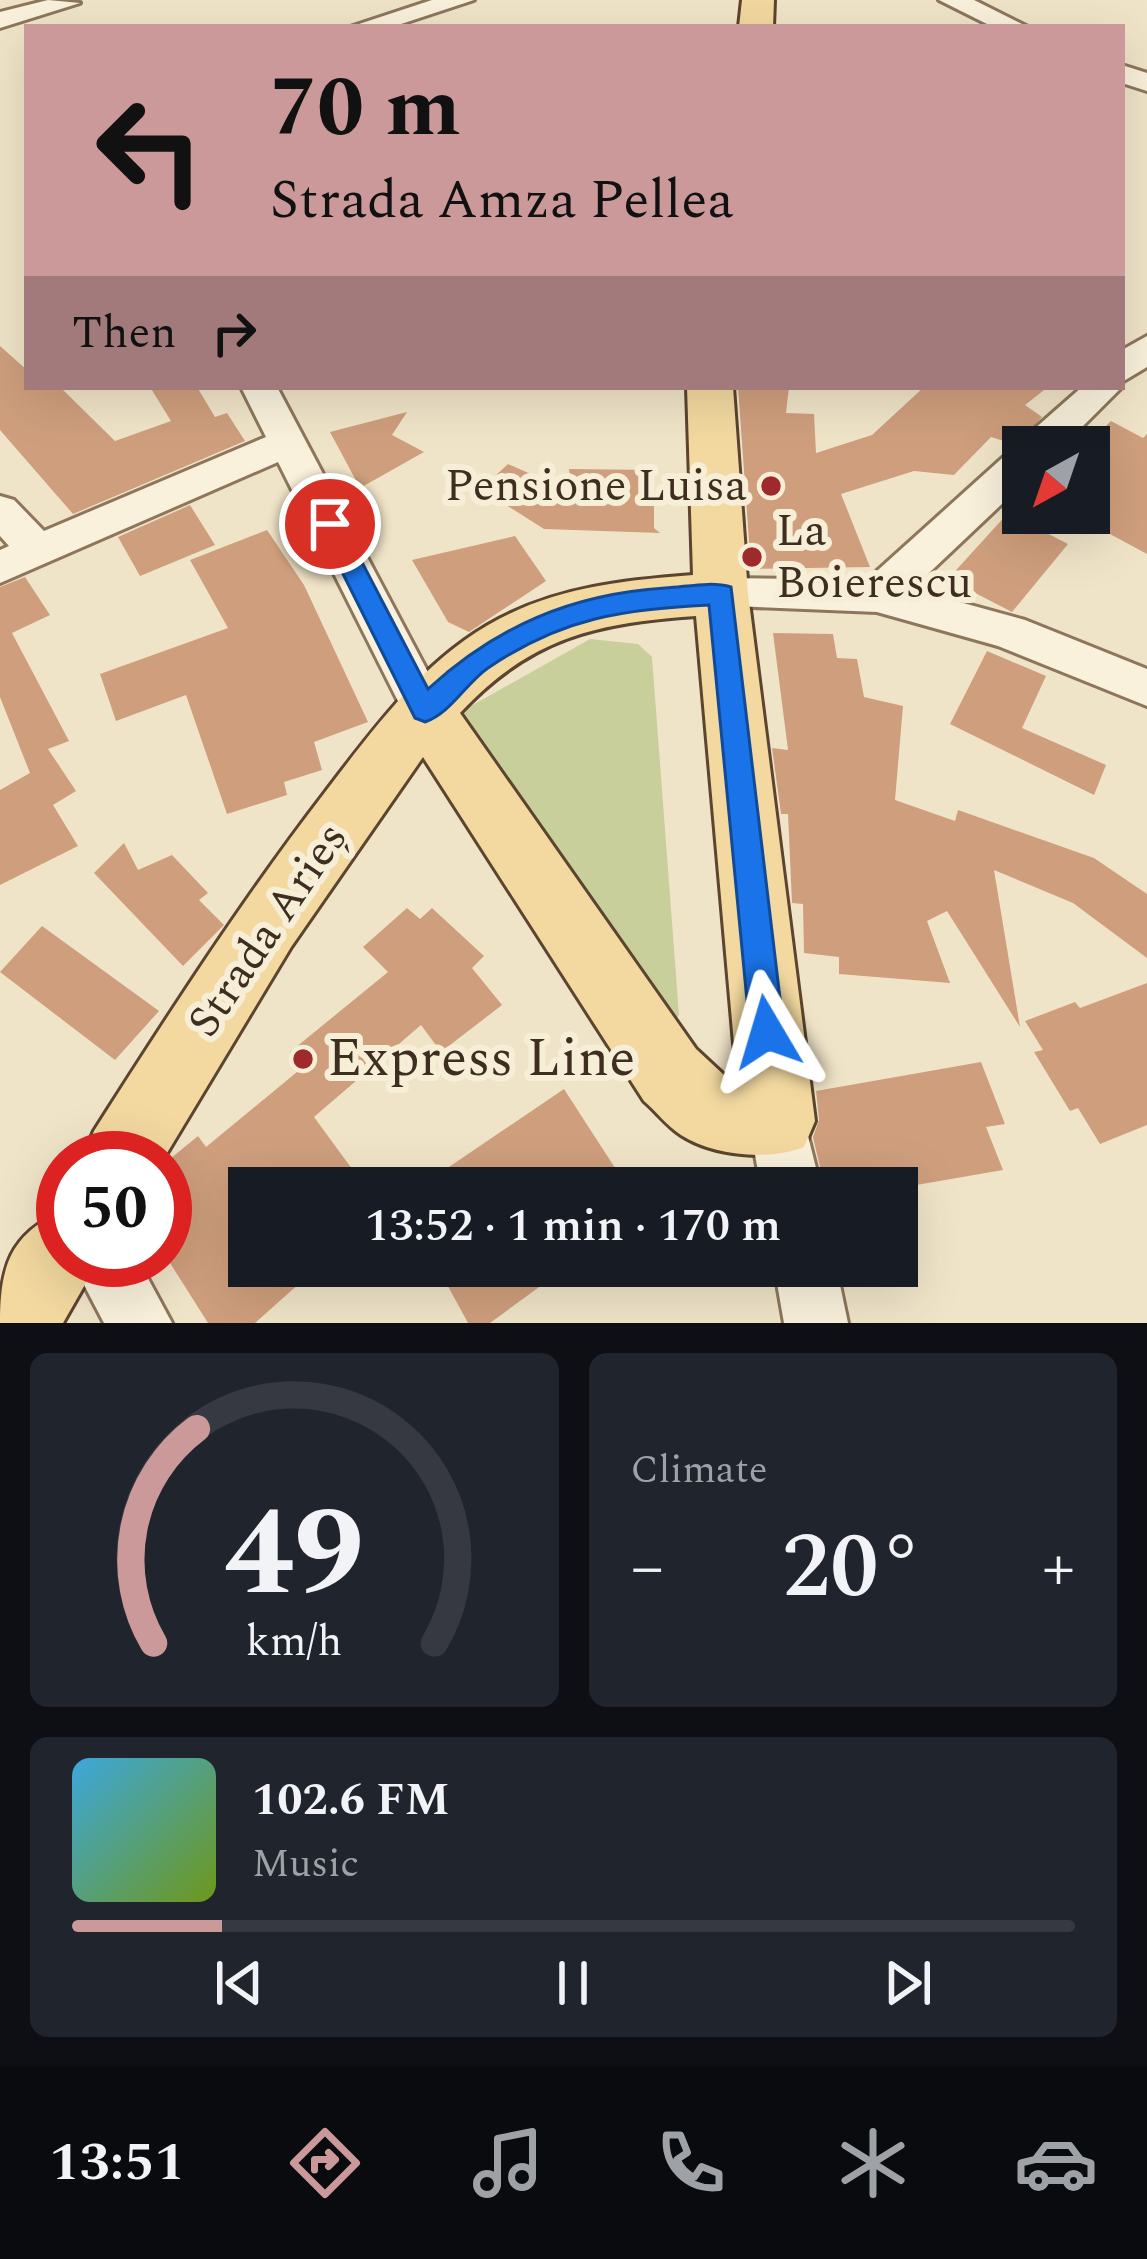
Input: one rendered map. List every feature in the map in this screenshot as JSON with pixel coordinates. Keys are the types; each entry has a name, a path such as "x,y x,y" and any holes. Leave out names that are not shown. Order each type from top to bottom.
{"main road":[{"path":"425,710 670,1075 707,1108 778,1121 722,594 710,390"},
{"name":"Strada Arieș","path":"139,1131 316,852 425,710 476,661 565,613 618,601 722,594"},
{"path":"15,1323 39,1287"}],"street":[{"path":"374,24 461,0"},
{"path":"952,0 1008,24"},
{"path":"0,20 70,10"},
{"path":"261,390 425,710"},
{"path":"1061,426 1101,390"},
{"path":"0,510 19,558 289,442"},
{"path":"877,596 1002,480"},
{"path":"722,594 877,596 1010,632 1147,688"},
{"path":"778,1121 786,1167"},
{"path":"119,1287 140,1323"},
{"path":"809,1287 816,1323"}],"green space":[{"path":"590,639 638,644 652,657 679,1015 672,1023 464,727 462,711"}],"building":[{"path":"0,346 24,367 24,390 63,390 115,441 171,421 152,390 199,390 215,417 227,413 245,441 73,514 0,430"},
{"path":"738,390 789,390 786,413 814,414 816,453 872,435 921,390 1044,390 1025,405 1042,417 1034,426 1002,426 1002,440 991,437 954,475 914,471 841,494 870,567 751,569"},
{"path":"407,412 392,435 424,452 360,488 330,432"},
{"path":"1111,421 1143,438 1147,434 1147,554 1110,534 1110,426 1106,426"},
{"path":"508,464 572,492 569,469 654,470 654,528 660,533 544,529 481,489"},
{"path":"190,505 215,545 140,576 118,537"},
{"path":"1002,520 1002,534 1049,534 1068,544 1012,612 948,579"},
{"path":"267,530 304,585 368,722 314,742 322,770 284,782 287,795 227,814 186,695 116,721 100,674 228,628 190,560"},
{"path":"515,536 546,581 469,632 448,622 412,560"},
{"path":"25,577 50,615 12,633 69,741 48,749 76,791 53,805 78,846 0,885 0,790 30,773 0,697 0,587"},
{"path":"773,633 833,634 837,658 857,659 864,697 903,706 895,800 955,821 958,810 1094,858 1147,894 1147,958 1073,903 994,870 1020,1027 947,911 927,921 950,983 839,974 839,957 804,953 803,904 792,903 788,814 781,814 772,748 788,750"},
{"path":"987,651 1046,676 1022,728 1106,765 1094,795 950,724"},
{"path":"124,843 138,870 172,855 208,893 199,900 224,925 183,966 94,873"},
{"path":"407,908 420,919 432,908 484,956 472,968 502,1005 441,1052 421,1025 314,1117 351,1167 228,1167 228,1287 295,1287 255,1323 208,1323 185,1287 192,1287 192,1141 198,1136 206,1147 303,1067 290,1052 388,972 363,947"},
{"path":"42,926 159,1011 115,1060 0,972"},
{"path":"1147,983 1147,1125 1100,1144 1078,1108 1070,1111 1034,1052 1043,1050 1025,1021 1075,1002 1080,1008"},
{"path":"981,1062 1005,1124 986,1127 1003,1170 918,1185 918,1167 820,1167 813,1137 819,1120 816,1091"},
{"path":"564,1089 614,1167 449,1167"},
{"path":"448,1287 539,1287 490,1323 468,1323"}],"place":[{"name":"Pensione Luisa","path":"771,486"},
{"name":"La Boierescu","path":"752,557"},
{"name":"Express Line","path":"303,1059"}],"route":[{"path":"330,524 425,710 476,661 517,634 565,613 618,601 722,594 767,1032"}]}
